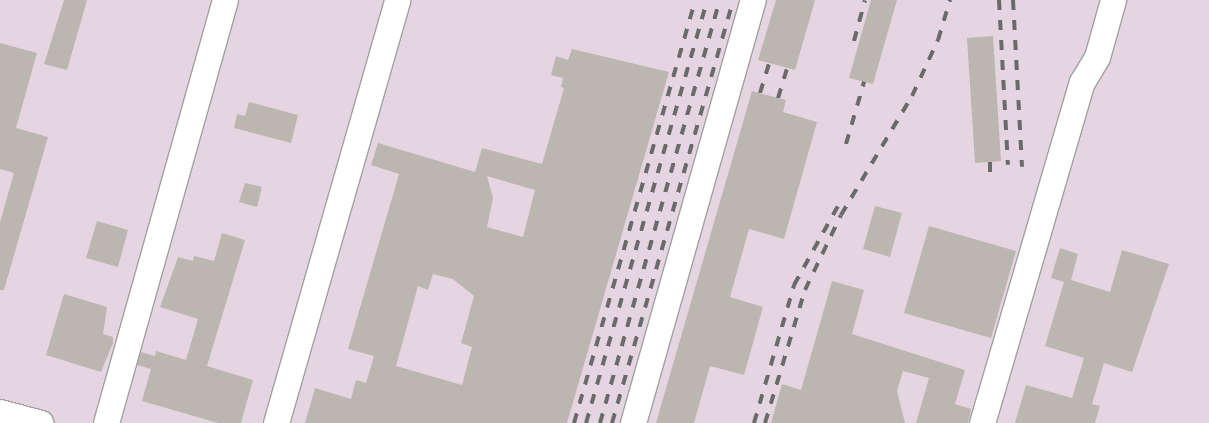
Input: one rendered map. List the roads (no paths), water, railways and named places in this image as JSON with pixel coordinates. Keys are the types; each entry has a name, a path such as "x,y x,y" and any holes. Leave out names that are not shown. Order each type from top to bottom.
{"lane":[{"path":"106,423 225,0"},
{"path":"276,423 397,0"},
{"path":"633,423 753,0"},
{"path":"982,423 1082,82 1097,57 1113,0"},
{"path":"0,412 41,423"}],"railway":[{"path":"574,423 695,0"},
{"path":"586,423 707,0"},
{"path":"600,423 720,0"},
{"path":"612,423 733,0"},
{"path":"854,41 865,0"},
{"path":"765,423 805,290 841,215 912,96 938,40 950,0"},
{"path":"999,0 1008,165"},
{"path":"1013,0 1022,167"},
{"path":"760,93 769,63"},
{"path":"778,98 787,68"},
{"path":"846,144 864,82"},
{"path":"990,162 990,175"},
{"path":"754,423 794,285 839,204"}]}
